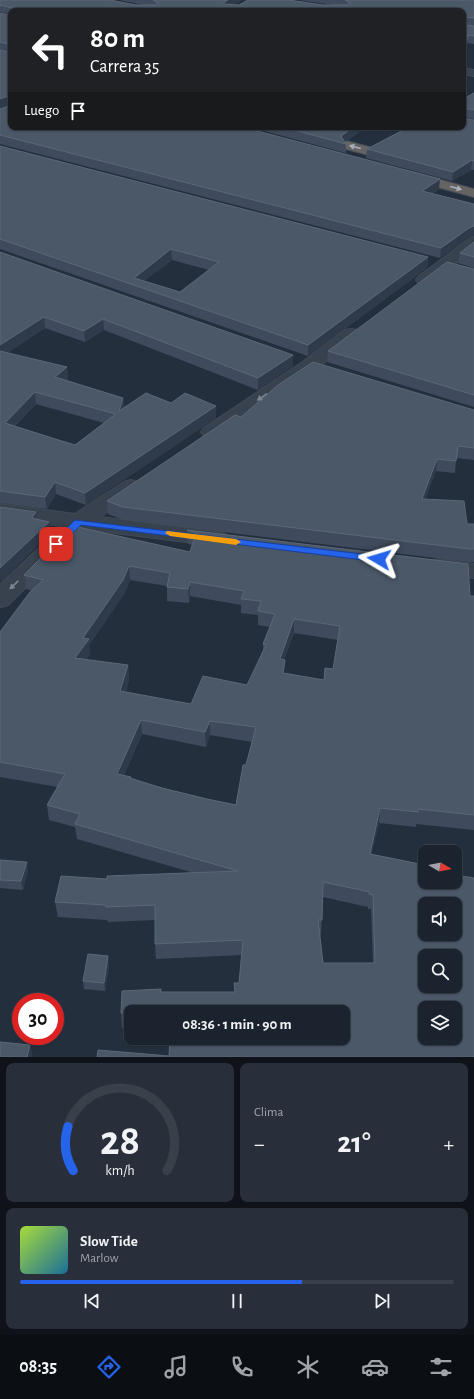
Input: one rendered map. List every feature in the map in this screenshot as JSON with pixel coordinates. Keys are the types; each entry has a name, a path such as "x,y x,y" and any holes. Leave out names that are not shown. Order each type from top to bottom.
{"highway":[{"path":"276,133 313,150"},
{"path":"276,133 406,161"},
{"path":"398,172 474,193"}],"street":[{"path":"412,289 474,242"},
{"path":"197,441 302,362 367,322"},
{"path":"302,362 332,371"},
{"path":"0,599 78,522 144,477"},
{"path":"0,511 237,542"},
{"path":"419,564 474,571"}],"building":[{"path":"0,0 110,0 136,5 157,5 158,3 153,0 228,0 224,2 224,4 239,5 248,0 289,0 323,5 348,5 350,3 345,0 474,0 474,18 466,17 466,8 12,8 0,5"},
{"path":"0,13 8,15 8,44 0,42"},
{"path":"466,25 474,26 474,36 468,35 466,44"},
{"path":"0,50 8,52 8,96 0,99"},
{"path":"474,93 474,110 466,109 466,97"},
{"path":"8,106 8,130 253,130 440,179 422,191 474,204 474,226 441,248 0,135 0,109"},
{"path":"466,119 474,120 474,161 472,160 453,172 367,149 403,130 466,130"},
{"path":"294,130 350,130 341,136 346,144"},
{"path":"0,146 428,257 308,345 0,239","holes":["171,249 219,262 180,292 134,278"]},
{"path":"474,242 474,257 460,253"},
{"path":"0,252 293,355 258,378 103,319 84,331 44,317 0,345"},
{"path":"447,262 474,269 474,395 328,351"},
{"path":"0,351 67,367 55,377 123,398 119,411 146,393 171,403 185,393 216,406 85,493 55,482 45,497 0,491","holes":["35,392 116,414 75,445 5,423"]},
{"path":"313,362 474,410 474,448 458,446 456,461 437,459 422,499 464,501 467,524 474,524 474,549 123,507 107,501 235,415 241,417 278,385"},
{"path":"0,507 36,512 32,518 49,522 0,568"},
{"path":"73,526 190,552 196,533 187,530 468,564 470,596 474,596 474,815 418,809 418,812 380,808 370,854 418,864 418,889 462,889 462,876 474,878 474,1057 97,1057 98,1050 169,1056 170,1045 350,1045 350,1005 124,1005 124,1013 121,1013 122,991 161,989 161,992 235,992 234,983 239,983 243,940 155,944 155,905 106,907 106,905 55,902 61,876 107,879 107,876 238,871 75,824 80,814 47,805 65,774 0,762 0,632 30,592 43,580 24,575","holes":["129,566 170,573 167,587 188,589 190,582 244,591 241,599 261,601 258,611 275,614 263,644 266,645 247,685 203,676 191,704 120,691 128,665 75,658 89,639 83,638 123,580","294,619 340,626 333,669 325,668 324,680 283,673 285,660 280,659","141,720 205,732 210,721 256,727 246,765 243,765 236,805 162,788 130,778 131,777 117,774","323,882 370,892 369,894 373,895 375,963 323,963 318,920 322,920"]},
{"path":"0,860 27,862 21,881 0,880"},
{"path":"88,954 108,956 104,983 83,981"},
{"path":"0,1042 12,1043 12,1045 30,1045 27,1057 0,1057"}],"slow traffic":[{"path":"170,533 236,542"}],"route":[{"path":"56,544 78,522 379,559"}]}
